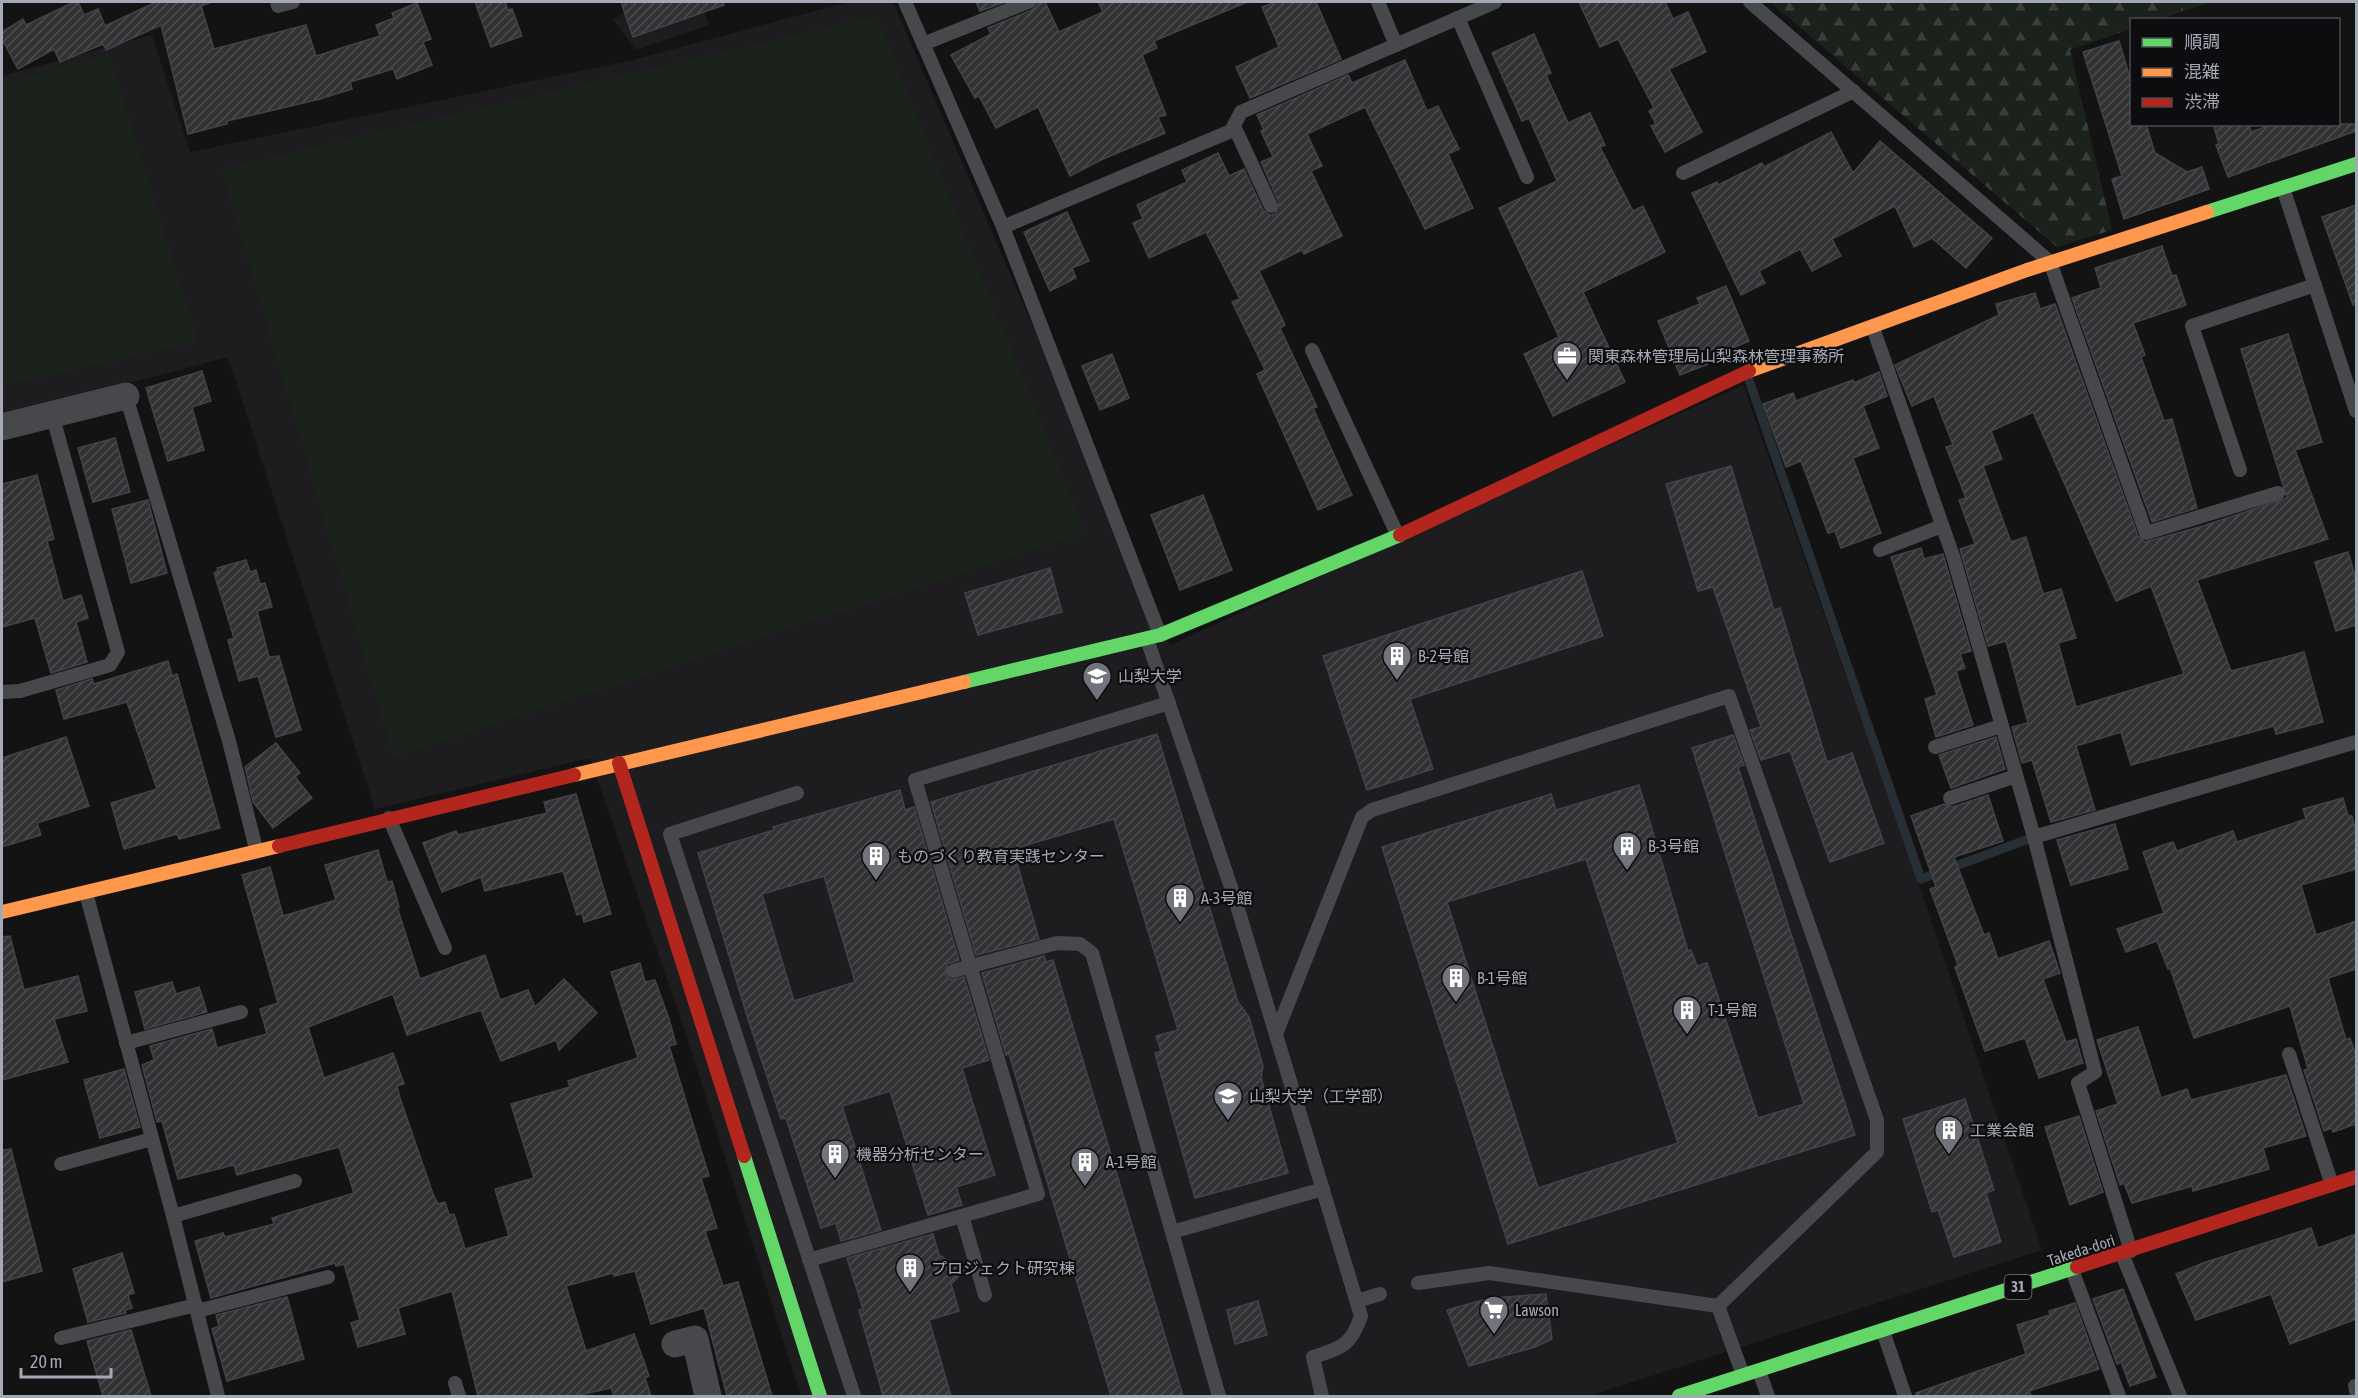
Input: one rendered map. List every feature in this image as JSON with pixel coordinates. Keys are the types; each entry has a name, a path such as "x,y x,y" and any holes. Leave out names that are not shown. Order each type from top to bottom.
{"street":[{"path":"2,912 256,849 1153,636 1398,536 1728,379 2050,262 2356,164"},
{"path":"2,427 126,396"},
{"path":"619,763 820,1396"},
{"name":"Takeda-dori","path":"1679,1396 2356,1177"},
{"path":"675,1344 695,1339 708,1396"}],"lane":[{"path":"277,2 278,6 293,2"},
{"path":"905,2 1002,227 1153,636 1168,703 1235,899 1357,1301 1361,1316 1355,1333 1341,1348 1312,1357 1322,1396"},
{"path":"923,44 1028,2"},
{"path":"1378,2 1396,45"},
{"path":"1002,227 1231,131 1241,112 1495,2"},
{"path":"1750,2 2050,262 2146,533 2278,493"},
{"path":"1458,18 1527,177"},
{"path":"1683,173 1854,91"},
{"path":"1234,126 1271,206"},
{"path":"2283,187 2356,411"},
{"path":"2240,470 2192,326 2315,285"},
{"path":"1873,328 1942,526 2034,837 2096,1072 2078,1083 2127,1252 2180,1396"},
{"path":"1312,350 1398,536"},
{"path":"126,396 229,741 256,849"},
{"path":"2,692 20,691 110,665 118,652 52,414"},
{"path":"1880,550 1942,526"},
{"path":"1276,1034 1362,817 1372,810 1729,696 1877,1120 1877,1152 1718,1306"},
{"path":"809,1260 1038,1194 915,780 1168,703"},
{"path":"1935,747 2001,726"},
{"path":"2034,837 2356,742"},
{"path":"1950,798 2016,776"},
{"path":"797,793 670,834 854,1396"},
{"path":"389,818 445,948"},
{"path":"86,893 173,1216 218,1396"},
{"path":"953,971 1057,943 1080,944 1092,953 1219,1396"},
{"path":"126,1043 241,1012"},
{"path":"2289,1054 2332,1185"},
{"path":"61,1164 152,1139"},
{"path":"173,1216 295,1180"},
{"path":"1172,1232 1323,1190"},
{"path":"962,1216 985,1295"},
{"path":"2072,1270 2119,1396"},
{"path":"1418,1283 1489,1273 1718,1306"},
{"path":"61,1338 328,1277"},
{"path":"1357,1301 1380,1294"},
{"path":"1718,1306 1743,1376"},
{"path":"1883,1331 1905,1396"},
{"path":"1759,1371 1768,1396"}],"shaded area":[{"path":"631,2 701,2 709,25 636,50 613,20 633,7"},
{"name":"山梨大学","path":"849,2 893,2 1170,645 1743,385 1917,878 2042,1250 1589,1396 801,1396 685,1031 590,758 375,809 228,357 2,417 2,76 152,35 190,152 629,61"}],"green space":[{"path":"1770,2 2181,2 2184,11 2164,18 2130,18 2130,29 2070,50 2112,230 2057,247"},
{"path":"2181,2 2214,2 2184,11"},
{"path":"877,16 1086,533 393,757 221,169"},
{"path":"109,54 199,342 2,386 2,84"}],"building":[{"path":"78,2 84,15 98,9 105,26 156,2 212,2 201,6 214,49 306,25 316,56 380,36 376,25 394,18 392,13 417,3 431,39 423,42 432,65 397,79 393,69 350,82 352,89 227,121 227,124 188,134 161,25 106,50 103,44 60,62 54,49 18,69 2,39 2,32 23,19 26,25"},
{"path":"475,2 505,2 508,10 512,9 522,36 491,47"},
{"path":"621,2 723,2 724,5 633,37"},
{"path":"976,2 1005,2 980,11"},
{"path":"1037,2 1045,2 1059,32 1103,12 1098,2 1247,2 1154,41 1157,48 1142,55 1166,115 1158,117 1165,133 1103,159 1070,176 1038,107 996,128 979,96 975,98 951,55 991,34 988,28 1032,10"},
{"path":"1276,2 1316,2 1341,59 1250,98 1236,67 1279,47 1262,7"},
{"path":"1579,2 1665,2 1673,19 1688,12 1706,52 1669,69 1702,132 1665,152 1651,126 1656,124 1649,111 1654,108 1618,39 1600,47"},
{"path":"1534,34 1551,73 1546,75 1568,123 1590,113 1605,145 1600,147 1633,211 1643,206 1665,252 1583,292 1625,382 1553,416 1524,354 1559,337 1499,208 1557,181 1529,118 1522,121 1492,53"},
{"path":"2119,41 2130,78 2130,126 2147,126 2155,153 2187,172 2202,167 2209,189 2124,219 2112,179 2122,176 2083,52"},
{"path":"1405,60 1427,111 1438,106 1459,149 1448,154 1473,208 1425,229 1365,107 1307,134 1322,166 1311,171 1342,236 1304,254 1302,250 1259,271 1285,325 1280,328 1317,407 1313,408 1352,495 1318,510 1257,374 1265,370 1232,302 1240,299 1206,232 1149,258 1133,223 1143,219 1137,205 1187,182 1182,170 1218,153 1229,176 1244,169 1263,210 1270,215 1275,214 1279,203 1261,162 1273,157 1261,131 1264,130 1257,115 1348,75 1352,83"},
{"path":"2356,124 2356,131 2228,177 2216,145 2219,144 2214,126 2250,126 2251,132 2268,126"},
{"path":"1831,132 1853,173 1880,141 1992,238 1966,268 1932,238 1914,247 1895,206 1832,239 1841,256 1812,271 1800,249 1759,271 1765,283 1741,295 1692,193 1717,182 1718,185 1762,163 1764,167"},
{"path":"2356,205 2356,304 2353,305 2322,217"},
{"path":"1067,212 1089,261 1072,268 1076,278 1050,291 1024,232"},
{"path":"2162,246 2172,276 2176,275 2186,305 2133,323 2145,355 2141,357 2164,421 2172,419 2197,508 2152,522 2072,298 2101,288 2095,268"},
{"path":"1726,286 1749,341 1706,359 1708,364 1680,375 1658,321 1700,304 1697,298"},
{"path":"2035,293 2040,309 2055,304 2138,536 2145,542 2203,526 2287,498 2241,349 2288,334 2322,442 2295,450 2328,539 2197,580 2231,671 2304,652 2323,722 2276,734 2274,726 2131,765 2121,732 2076,746 2095,810 2051,822 2032,760 2022,763 2012,727 2028,723 2006,641 1988,646 1960,549 1975,544 1959,500 1966,498 1946,447 1953,445 1934,396 1912,406 1895,365 1999,315 1996,304","holes":["2033,412 2116,601 2151,586 2184,674 2076,707 2058,643 2076,638 2061,589 2043,594 2026,537 2011,542 1983,466 2002,459 1991,431"]},
{"path":"1112,354 1129,398 1100,410 1082,366"},
{"path":"202,371 211,401 192,407 204,450 168,461 146,388"},
{"path":"1879,372 1887,396 1863,406 1879,448 1853,458 1881,533 1841,548 1835,531 1828,533 1801,461 1786,467 1763,404 1793,393 1796,401 1853,380 1854,383"},
{"path":"115,438 130,492 93,502 78,448"},
{"path":"1731,466 1774,610 1780,608 1827,762 1852,753 1884,843 1830,862 1790,751 1761,760 1750,730 1761,727 1713,587 1698,591 1666,484"},
{"path":"37,475 54,539 47,541 63,601 81,595 88,618 76,622 87,662 51,673 35,618 2,627 2,484"},
{"path":"1203,495 1232,570 1180,590 1151,515"},
{"path":"148,500 167,573 131,583 112,509"},
{"path":"1921,548 1924,559 1943,554 1971,651 1960,654 1965,668 1956,671 1973,725 1936,737 1925,699 1937,695 1891,557"},
{"path":"2348,552 2356,579 2356,625 2336,631 2315,562"},
{"path":"246,560 250,572 256,570 260,584 265,583 272,607 257,611 269,657 279,656 301,730 276,737 258,676 239,681 228,640 234,638 214,573 218,571 217,568"},
{"path":"1050,568 1062,612 978,635 965,593"},
{"name":"B-2号館","path":"1582,571 1603,636 1410,699 1433,769 1367,790 1323,656"},
{"path":"168,661 172,676 177,674 220,828 179,839 177,834 124,849 111,803 157,789 127,702 64,719 56,690 92,679 94,684"},
{"path":"1157,734 1238,1002 1249,1017 1263,1066 1261,1077 1288,1173 1195,1198 1155,1053 1161,1051 1156,1036 1178,1030 1114,819 1013,849 1039,939 976,955 931,802"},
{"name":"B-1号館","path":"1733,735 1744,765 1738,767 1855,1135 1508,1244 1382,847 1551,794 1556,810 1639,785 1688,951 1691,950 1697,966 1707,963 1758,1118 1804,1104 1692,748","holes":["1586,859 1678,1143 1538,1188 1447,902"]},
{"path":"66,737 89,806 37,823 41,835 2,847 2,758"},
{"path":"1996,737 2005,769 1951,788 1939,755"},
{"path":"276,743 300,773 295,777 312,798 273,828 253,802 245,767"},
{"path":"900,790 905,810 914,807 959,960 947,964 945,974 951,980 964,977 989,1060 962,1068 995,1175 956,1187 962,1205 928,1215 890,1091 842,1106 881,1230 841,1241 836,1223 821,1228 786,1118 781,1119 748,1019 698,853 774,830 773,827","holes":["824,876 855,982 794,1001 762,894"]},
{"path":"576,794 611,914 584,922 582,913 577,915 563,871 485,891 481,877 442,892 423,843 456,831 458,835 547,813 544,802"},
{"path":"1988,795 2003,841 1954,857 1984,935 1989,933 1998,959 2049,941 2060,973 2043,979 2066,1042 2076,1039 2083,1063 2039,1078 2025,1038 1985,1051 1955,967 1958,965 1930,889 1936,887 1911,816 1944,804 1953,807"},
{"path":"2343,798 2348,816 2352,816 2356,832 2356,869 2301,885 2316,935 2356,921 2356,969 2328,978 2346,1040 2350,1038 2356,1056 2356,1124 2333,1132 2332,1128 2324,1131 2304,1070 2308,1069 2290,1006 2194,1038 2170,968 2168,969 2157,941 2126,952 2117,929 2164,913 2143,852 2173,842 2177,851 2233,831 2237,842 2306,819 2303,809"},
{"path":"2115,824 2128,869 2071,885 2057,840"},
{"path":"378,850 387,882 392,881 399,907 397,907 420,979 485,955 500,1000 528,990 535,1007 564,979 597,1013 559,1050 556,1040 501,1061 481,1010 407,1035 393,994 308,1027 324,1078 393,1053 404,1084 397,1086 400,1098 433,1194 438,1204 445,1202 449,1215 454,1214 465,1249 509,1236 495,1189 534,1178 511,1104 570,1087 568,1081 638,1058 611,972 640,963 645,982 655,980 669,1019 676,1044 669,1046 709,1176 701,1178 717,1228 705,1231 723,1286 738,1282 772,1396 727,1396 704,1308 651,1324 635,1271 614,1276 613,1273 566,1286 586,1351 634,1334 649,1376 645,1378 651,1396 614,1396 611,1388 575,1396 478,1396 452,1291 398,1308 405,1334 358,1347 351,1323 360,1320 344,1264 336,1266 335,1263 211,1298 195,1241 223,1233 225,1237 274,1224 272,1218 354,1193 339,1147 237,1175 234,1165 178,1179 162,1121 157,1122 142,1065 154,1060 150,1046 212,1029 217,1048 267,1034 260,1009 278,1003 242,875 270,867 283,916 336,900 325,865"},
{"path":"10,936 24,990 78,976 87,1011 54,1019 68,1062 2,1080 2,937"},
{"name":"A-1号館","path":"1044,956 1046,962 1053,960 1183,1396 1111,1396 1009,1054 1006,1055 982,973"},
{"path":"172,982 176,994 199,987 207,1012 145,1029 135,992"},
{"path":"2138,1027 2161,1098 2187,1089 2191,1100 2286,1075 2306,1136 2263,1148 2269,1169 2193,1191 2192,1186 2132,1203 2124,1183 2120,1185 2096,1111 2118,1104 2097,1040"},
{"path":"124,1069 140,1127 100,1138 84,1080"},
{"name":"工業会館","path":"1965,1099 1994,1190 1986,1193 2001,1242 1954,1257 1938,1210 1932,1212 1903,1119"},
{"path":"2079,1116 2103,1192 2070,1205 2045,1127"},
{"path":"11,1149 42,1271 2,1282 2,1150"},
{"path":"2311,1228 2318,1248 2356,1234 2356,1319 2290,1344 2271,1294 2196,1320 2176,1274"},
{"name":"プロジェクト研究棟","path":"933,1234 939,1255 964,1271 951,1284 959,1311 929,1320 951,1396 883,1396 859,1310 863,1309 847,1258"},
{"path":"122,1253 134,1293 128,1295 132,1308 125,1310 126,1313 88,1322 73,1269"},
{"path":"2123,1289 2156,1377 2130,1386 2121,1362 2117,1364 2093,1299"},
{"path":"1546,1294 1552,1339 1535,1347 1469,1366 1447,1310 1490,1298"},
{"path":"287,1297 304,1359 227,1381 212,1329 219,1326 216,1315"},
{"path":"1258,1301 1267,1335 1235,1344 1227,1310"},
{"path":"2075,1303 2099,1369 2029,1391 2031,1396 1916,1396 1916,1393 2026,1354 2017,1325 2050,1315 2049,1311"},
{"path":"131,1330 151,1396 103,1396 87,1341"}],"waterway":[{"path":"1748,377 1921,879 2034,837"}],"traffic: fast":[{"path":"2207,212 2356,164"},
{"path":"964,682 1160,635 1400,535"},
{"path":"744,1156 820,1396"},
{"path":"1679,1396 2077,1267"}],"traffic: slow":[{"path":"1749,371 2027,270 2207,212"},
{"path":"574,775 964,682"},
{"path":"2,912 279,846"}],"traffic: jam":[{"path":"1400,535 1749,371"},
{"path":"619,763 744,1156"},
{"path":"279,846 574,775"},
{"path":"2077,1267 2356,1177"}],"place":[{"name":"関東森林管理局山梨森林管理事務所","path":"1567,382"},
{"name":"B-2号館","path":"1397,682"},
{"name":"山梨大学","path":"1097,702"},
{"name":"B-3号館","path":"1627,872"},
{"name":"ものづくり教育実践センター","path":"876,882"},
{"name":"A-3号館","path":"1180,924"},
{"name":"B-1号館","path":"1456,1004"},
{"name":"T-1号館","path":"1687,1036"},
{"name":"山梨大学（工学部）","path":"1228,1122"},
{"name":"工業会館","path":"1949,1156"},
{"name":"機器分析センター","path":"835,1180"},
{"name":"A-1号館","path":"1085,1188"},
{"name":"プロジェクト研究棟","path":"910,1294"},
{"name":"Lawson","path":"1494,1336"}]}
